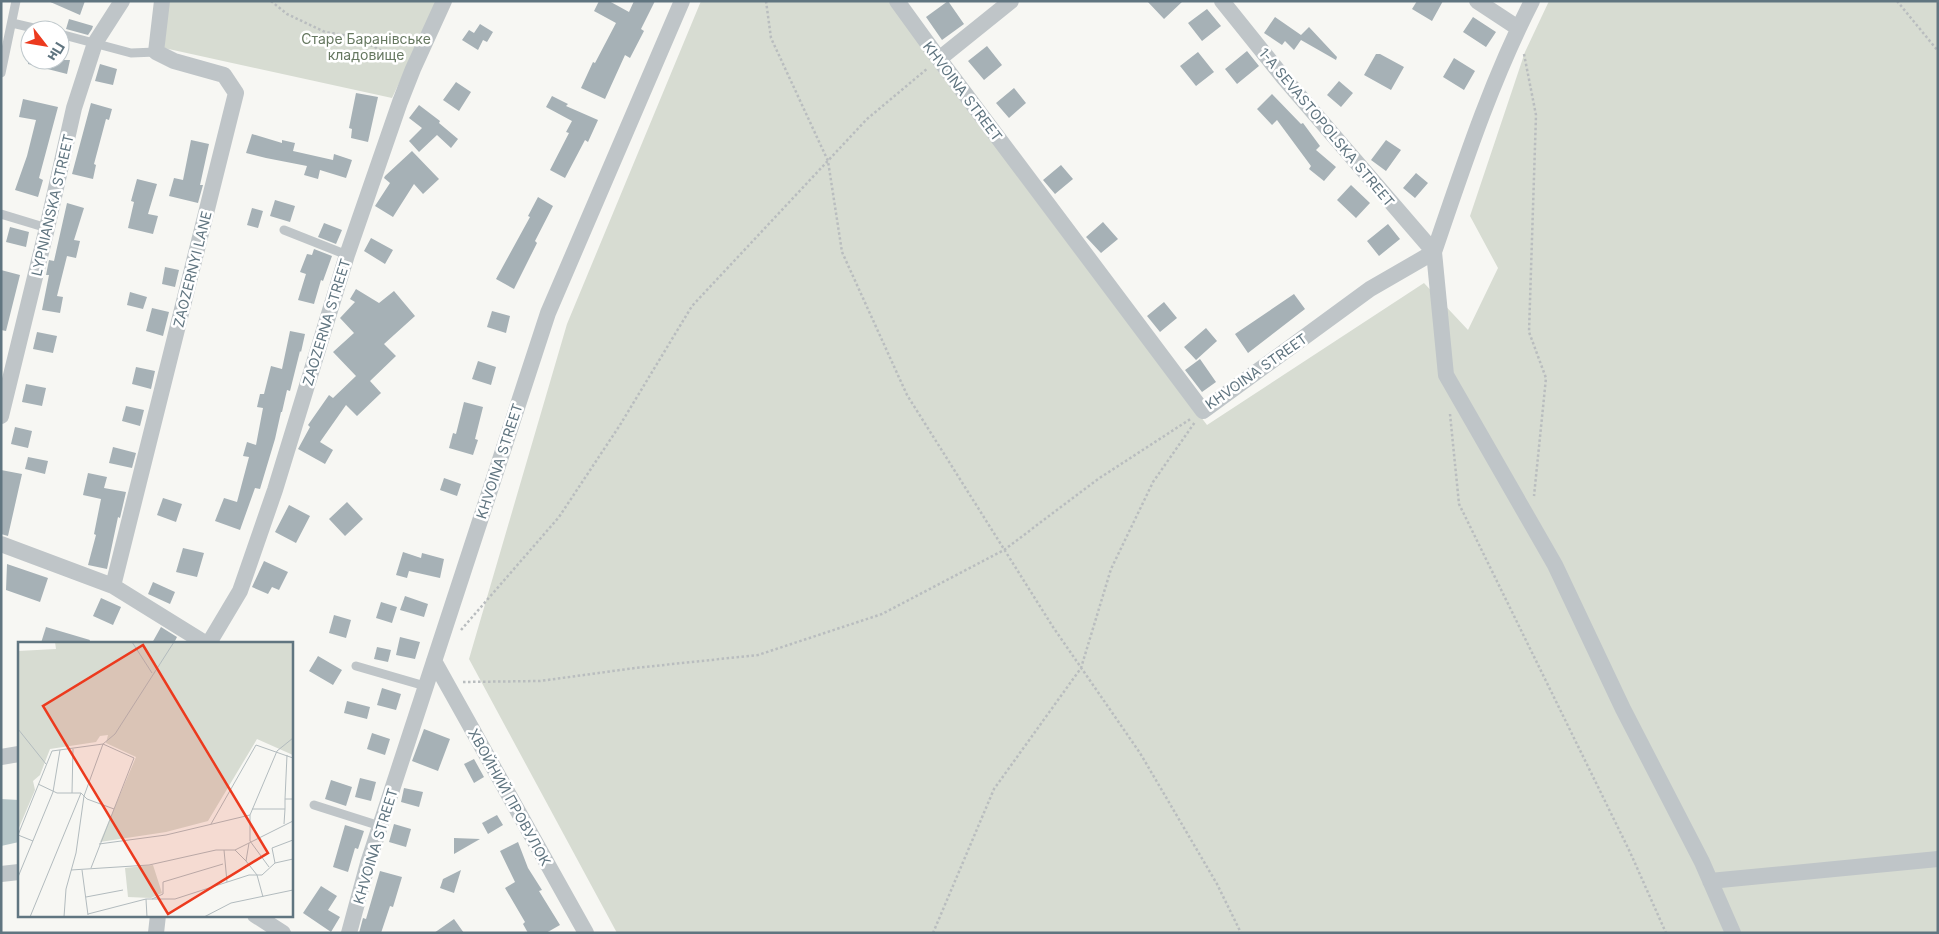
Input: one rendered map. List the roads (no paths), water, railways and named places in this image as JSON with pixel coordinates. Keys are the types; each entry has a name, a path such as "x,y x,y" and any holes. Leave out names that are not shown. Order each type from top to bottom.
{"street":[{"name":"LYPNIANSKA STREET","path":"1,416 74,108 95,43 122,1"},
{"path":"156,52 162,1"},
{"name":"ZAOZERNA STREET","path":"210,642 240,591 278,480 347,256 413,68 444,1"},
{"name":"KHVOINA STREET","path":"349,933 380,826 548,313 682,1"},
{"name":"KHVOINA STREET","path":"897,1 1203,411 1370,289 1434,252"},
{"path":"939,59 1011,1"},
{"name":"1-A SEVASTOPOLSKA STREET","path":"1222,1 1283,77 1434,252"},
{"path":"1477,1 1518,28"},
{"path":"1532,1 1518,28 1473,138 1434,252 1446,376 1555,565 1623,709 1710,881 1733,933"},
{"name":"ZAOZERNYI LANE","path":"113,586 236,93 224,75 174,62 156,52"},
{"path":"1,544 113,586 203,642"},
{"name":"ХВОЙНИЙ ПРОВУЛОК","path":"434,662 586,933"},
{"path":"1,757 18,754"},
{"path":"1710,881 1938,859"},
{"path":"1,874 18,872"},
{"path":"156,933 158,916"},
{"path":"257,916 283,933"}],"lane":[{"path":"1,73 16,1"},
{"path":"12,23 20,25"},
{"path":"70,37 130,53 156,52"},
{"path":"1,214 47,228"},
{"path":"284,230 347,256"},
{"path":"356,666 425,686"},
{"path":"314,805 380,826"}],"park label":[{"name":"Старе Баранівське кладовище","path":"366,46"}]}
